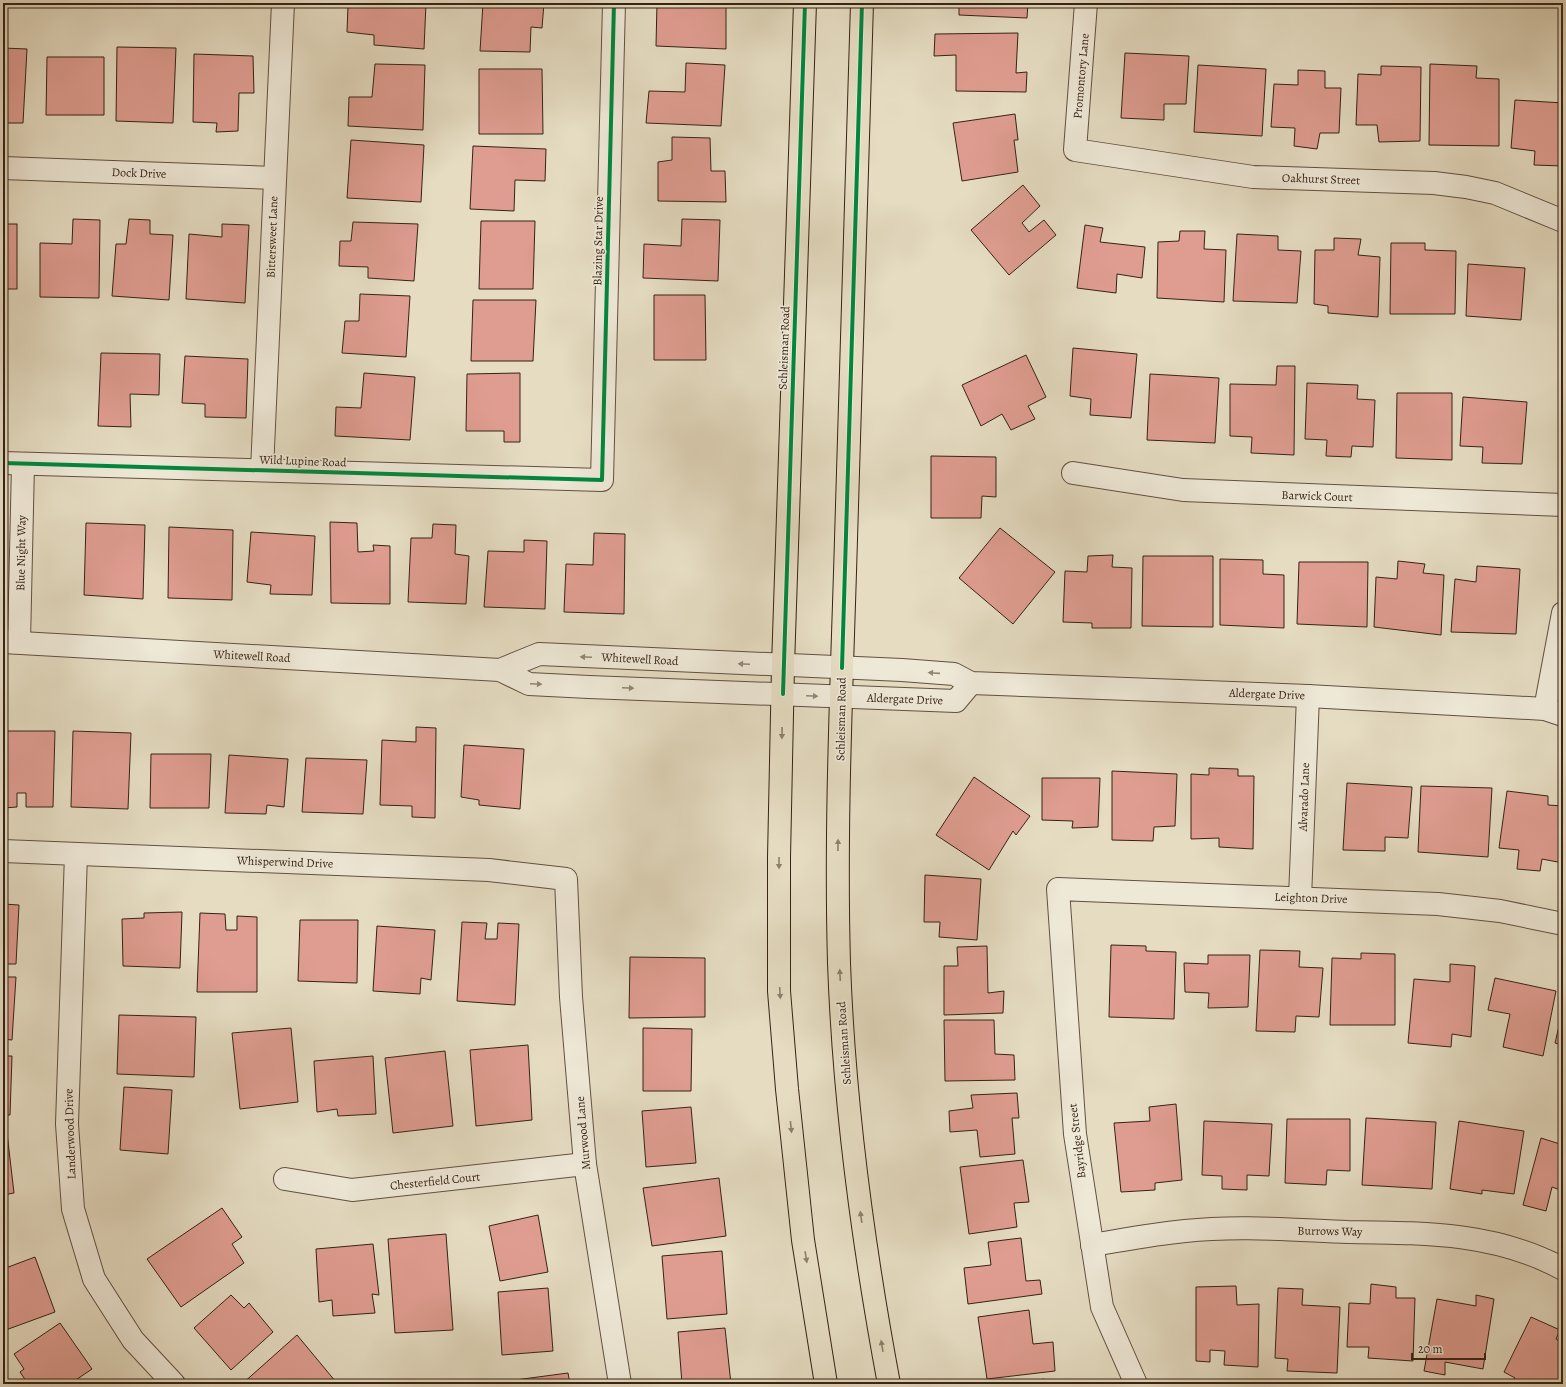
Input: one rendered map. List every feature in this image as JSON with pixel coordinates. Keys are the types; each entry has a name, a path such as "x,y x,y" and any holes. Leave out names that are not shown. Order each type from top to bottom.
{"main road":[{"name":"Schleisman Road","path":"805,3 783,666 779,858 779,991 787,1089 803,1240 826,1384"},
{"name":"Schleisman Road","path":"862,3 842,668 838,867 840,964 846,1070 857,1186 871,1289 889,1384"}],"street":[{"name":"Bittersweet Lane","path":"262,470 283,3"},
{"name":"Blazing Star Drive","path":"602,480 614,3"},
{"name":"Promontory Lane","path":"1075,150 1086,3"},
{"name":"Oakhurst Street","path":"1075,150 1253,177 1434,183 1466,187 1495,193 1563,221"},
{"name":"Dock Drive","path":"3,168 274,178"},
{"name":"Wild Lupine Road","path":"13,463 602,480"},
{"name":"Blue Night Way","path":"11,642 13,463"},
{"name":"Barwick Court","path":"1073,473 1183,490 1563,505"},
{"path":"1554,712 1563,613"},
{"name":"Whitewell Road","path":"11,642 500,670 529,684 783,694"},
{"name":"Whitewell Road","path":"500,670 539,654 783,666"},
{"name":"Aldergate Drive","path":"783,666 954,674 971,683 1308,696 1554,712"},
{"name":"Aldergate Drive","path":"783,694 956,701 971,683"},
{"name":"Alvarado Lane","path":"1300,898 1308,696"},
{"name":"Whisperwind Drive","path":"3,852 489,870 566,880"},
{"name":"Landerwood Drive","path":"76,854 68,1124 73,1209 94,1279 133,1340 174,1384"},
{"name":"Murwood Lane","path":"566,880 571,997 585,1164 620,1384"},
{"name":"Leighton Drive","path":"1058,889 1438,904 1500,911 1563,924"},
{"name":"Bayridge Street","path":"1058,889 1075,1134 1092,1245 1102,1307 1136,1384"},
{"name":"Chesterfield Court","path":"285,1179 352,1190 585,1164"},
{"name":"Burrows Way","path":"1092,1245 1185,1230 1219,1229 1422,1233 1486,1240 1546,1259 1563,1268"}],"building":[{"path":"360,3 426,3 424,49 374,45 374,35 347,32 348,6 359,7"},
{"path":"483,3 544,3 542,28 531,27 530,52 480,51"},
{"path":"657,3 726,3 726,49 656,46"},
{"path":"959,3 1028,3 1027,18 959,15"},
{"path":"1018,33 1016,73 1027,72 1026,92 956,91 956,55 934,56 935,34"},
{"path":"117,47 176,48 173,123 116,121"},
{"path":"3,48 27,49 23,123 3,123"},
{"path":"1125,53 1189,56 1186,104 1164,104 1164,120 1121,118"},
{"path":"194,54 253,56 254,93 239,93 238,131 216,132 217,123 193,122"},
{"path":"47,57 104,57 104,115 46,115"},
{"path":"686,63 725,65 721,126 646,123 649,91 685,92"},
{"path":"375,64 425,65 423,130 348,126 349,97 372,97"},
{"path":"1430,64 1477,66 1476,78 1499,79 1499,146 1429,145"},
{"path":"1198,65 1266,69 1262,136 1194,132"},
{"path":"1381,66 1421,67 1420,141 1379,142 1377,125 1356,125 1358,74 1381,75"},
{"path":"479,69 542,69 543,134 479,134"},
{"path":"1298,70 1325,71 1325,88 1341,88 1339,133 1320,133 1317,149 1294,146 1295,128 1271,127 1274,84 1298,85"},
{"path":"1515,100 1563,103 1563,166 1534,165 1535,151 1511,148"},
{"path":"1015,114 1018,140 1014,140 1018,172 962,181 953,123"},
{"path":"672,137 710,138 711,171 725,171 726,202 658,201 658,162 672,160"},
{"path":"351,140 424,145 421,202 347,198"},
{"path":"473,146 546,149 545,181 515,180 514,211 470,209"},
{"path":"1023,185 1040,206 1022,223 1029,232 1044,220 1056,235 1009,275 971,230"},
{"path":"73,219 100,220 99,298 40,297 40,243 72,244"},
{"path":"129,219 150,220 150,234 173,235 169,300 112,296 116,244 126,244"},
{"path":"682,219 720,220 718,281 643,278 644,244 681,246"},
{"path":"481,221 535,221 533,289 479,289"},
{"path":"353,222 418,224 414,281 368,278 368,267 339,266 340,241 351,241"},
{"path":"3,224 17,224 17,289 3,289"},
{"path":"222,224 249,225 245,303 186,299 189,234 222,237"},
{"path":"1085,225 1103,228 1100,242 1145,247 1142,278 1117,274 1116,293 1077,288"},
{"path":"1180,231 1205,231 1204,249 1226,250 1224,302 1157,298 1158,242 1179,241"},
{"path":"1237,234 1278,236 1278,250 1301,251 1297,303 1233,301"},
{"path":"1334,238 1361,239 1358,255 1380,257 1378,317 1328,313 1328,306 1314,304 1315,250 1334,250"},
{"path":"1391,243 1425,243 1425,250 1456,251 1455,314 1390,314"},
{"path":"1468,264 1525,268 1521,320 1466,316"},
{"path":"360,294 410,296 406,357 342,353 345,321 359,321"},
{"path":"654,295 705,295 706,360 654,360"},
{"path":"473,300 536,300 533,361 471,361"},
{"path":"1073,348 1137,354 1131,418 1090,415 1091,399 1070,396"},
{"path":"101,353 160,354 159,395 130,394 131,427 98,426"},
{"path":"1026,355 1046,397 1028,406 1035,419 1011,430 1002,414 981,426 962,385"},
{"path":"185,356 248,359 246,418 205,417 205,404 182,403"},
{"path":"1277,366 1295,366 1294,455 1251,453 1252,437 1230,436 1230,384 1276,385"},
{"path":"364,373 415,377 410,440 335,436 336,407 361,408"},
{"path":"520,373 520,442 504,442 504,431 466,431 467,374"},
{"path":"1150,374 1219,378 1215,443 1147,440"},
{"path":"1307,383 1358,385 1357,399 1375,400 1373,447 1352,446 1351,457 1326,456 1327,440 1305,439"},
{"path":"1397,393 1452,393 1452,460 1396,458"},
{"path":"1463,397 1527,402 1522,464 1482,463 1483,447 1460,446"},
{"path":"931,456 996,457 996,497 982,496 981,518 931,518"},
{"path":"330,522 357,523 358,552 374,551 373,545 390,546 390,604 331,603"},
{"path":"86,523 145,525 143,599 84,595"},
{"path":"433,524 456,525 455,554 469,556 466,604 408,602 411,538 432,538"},
{"path":"169,527 233,530 232,600 168,598"},
{"path":"1000,528 1055,572 1013,624 959,578"},
{"path":"251,532 315,536 312,595 270,594 271,585 247,582"},
{"path":"594,533 625,534 624,614 564,612 566,564 593,565"},
{"path":"524,540 547,541 545,609 484,607 488,551 524,552"},
{"path":"1113,555 1112,567 1132,568 1131,628 1092,628 1092,623 1063,622 1065,571 1087,572 1088,556"},
{"path":"1143,556 1213,556 1213,627 1142,626"},
{"path":"1220,559 1263,560 1263,574 1284,575 1284,628 1220,625"},
{"path":"1398,561 1425,564 1423,573 1444,575 1441,635 1374,627 1376,577 1397,579"},
{"path":"1299,562 1368,562 1367,627 1297,624"},
{"path":"1477,566 1520,569 1516,634 1451,632 1455,579 1476,582"},
{"path":"416,727 436,728 435,818 412,817 412,806 380,805 382,740 416,742"},
{"path":"3,731 55,731 53,807 26,807 26,793 17,793 17,807 3,808"},
{"path":"73,731 131,733 128,809 71,807"},
{"path":"464,745 524,749 520,809 479,805 479,800 461,797"},
{"path":"151,754 211,754 209,808 150,808"},
{"path":"229,755 288,759 284,807 267,805 266,814 225,813"},
{"path":"306,758 367,760 363,814 302,812"},
{"path":"1209,768 1238,769 1238,776 1254,776 1253,849 1219,847 1219,838 1191,839 1191,774 1209,775"},
{"path":"1112,771 1177,774 1175,826 1154,827 1153,841 1112,840"},
{"path":"974,777 1030,816 1016,835 1013,831 989,870 936,835"},
{"path":"1042,778 1100,778 1098,827 1072,828 1073,821 1042,820"},
{"path":"1347,783 1412,787 1408,838 1385,837 1385,851 1343,850"},
{"path":"1421,786 1492,788 1488,857 1418,852"},
{"path":"1507,791 1548,796 1548,805 1563,806 1563,863 1542,859 1540,871 1517,869 1519,850 1499,848"},
{"path":"925,875 981,879 977,940 939,937 940,922 924,922"},
{"path":"3,904 19,905 16,964 3,964"},
{"path":"182,912 180,968 123,966 122,919 144,918 144,913"},
{"path":"200,913 225,914 226,930 237,930 237,916 257,917 257,992 197,992"},
{"path":"300,920 358,920 357,983 298,981"},
{"path":"462,922 487,923 485,939 497,939 498,923 519,924 515,1005 457,1001"},
{"path":"377,926 435,930 431,980 421,978 420,994 373,991"},
{"path":"1111,945 1146,946 1146,951 1176,952 1174,1019 1109,1017"},
{"path":"987,946 988,993 1004,991 1003,1013 944,1015 944,966 958,966 957,947"},
{"path":"1260,950 1300,951 1299,967 1323,968 1319,1017 1296,1016 1295,1032 1256,1031"},
{"path":"1361,953 1395,954 1395,1025 1330,1025 1332,958 1361,959"},
{"path":"1208,955 1250,955 1248,1007 1208,1008 1209,993 1185,992 1184,963 1208,964"},
{"path":"630,957 705,958 705,1017 629,1018"},
{"path":"1450,964 1475,966 1471,1037 1452,1034 1451,1047 1408,1043 1414,979 1450,982"},
{"path":"3,977 16,977 12,1040 3,1039"},
{"path":"1495,978 1556,991 1543,1056 1503,1047 1510,1014 1488,1010"},
{"path":"1563,1009 1563,1045 1555,1043"},
{"path":"119,1015 196,1017 194,1077 117,1074"},
{"path":"944,1020 994,1020 995,1054 1014,1055 1015,1080 945,1081"},
{"path":"291,1028 298,1102 240,1109 232,1033"},
{"path":"643,1028 692,1029 691,1091 643,1091"},
{"path":"528,1045 532,1120 476,1126 470,1050"},
{"path":"445,1051 453,1126 393,1133 385,1058"},
{"path":"3,1056 12,1056 10,1115 3,1115"},
{"path":"373,1056 376,1114 338,1116 337,1109 317,1112 314,1061"},
{"path":"124,1087 172,1090 168,1154 120,1150"},
{"path":"1017,1093 1019,1118 1012,1118 1015,1154 980,1157 977,1130 950,1132 949,1111 973,1108 971,1095"},
{"path":"1176,1104 1182,1180 1155,1183 1155,1190 1121,1192 1114,1123 1150,1121 1149,1107"},
{"path":"691,1107 696,1163 646,1167 642,1111"},
{"path":"1366,1118 1436,1122 1432,1189 1362,1185"},
{"path":"1287,1119 1350,1119 1350,1171 1327,1170 1326,1185 1285,1183"},
{"path":"1204,1121 1272,1124 1269,1176 1247,1175 1247,1190 1222,1189 1222,1176 1202,1175"},
{"path":"1459,1121 1524,1131 1514,1194 1482,1190 1482,1194 1450,1189"},
{"path":"7,1133 14,1193 3,1195 3,1134"},
{"path":"1541,1138 1563,1145 1563,1191 1552,1187 1546,1211 1523,1205"},
{"path":"1023,1160 1029,1202 1014,1203 1017,1227 969,1234 960,1167"},
{"path":"719,1178 726,1236 652,1246 643,1188"},
{"path":"222,1208 242,1237 232,1244 244,1263 181,1307 147,1259"},
{"path":"538,1215 548,1272 500,1281 489,1226"},
{"path":"446,1234 453,1330 395,1333 388,1239"},
{"path":"1021,1238 1026,1281 1040,1280 1042,1294 968,1304 964,1268 991,1265 988,1242"},
{"path":"373,1244 379,1295 372,1294 375,1313 333,1316 332,1300 319,1302 316,1249"},
{"path":"722,1251 727,1314 667,1319 662,1256"},
{"path":"35,1257 55,1312 3,1331 3,1269"},
{"path":"1371,1284 1396,1287 1396,1298 1415,1298 1413,1361 1368,1358 1369,1347 1347,1347 1349,1303 1370,1304"},
{"path":"1236,1286 1237,1305 1259,1304 1258,1367 1224,1365 1225,1351 1210,1350 1210,1362 1196,1361 1196,1287"},
{"path":"548,1288 553,1351 502,1355 498,1292"},
{"path":"1278,1288 1303,1289 1302,1305 1340,1307 1337,1373 1287,1371 1288,1359 1275,1358"},
{"path":"231,1295 244,1308 249,1303 273,1332 231,1370 194,1328"},
{"path":"1476,1295 1494,1299 1483,1369 1445,1362 1445,1375 1424,1371 1437,1299 1476,1306"},
{"path":"1029,1310 1033,1344 1053,1342 1055,1371 987,1379 978,1317"},
{"path":"1531,1317 1560,1330 1556,1339 1563,1343 1562,1384 1512,1384 1515,1378 1504,1372"},
{"path":"60,1323 92,1369 70,1384 28,1384 20,1372 24,1369 14,1354"},
{"path":"725,1328 731,1384 682,1384 678,1332"},
{"path":"297,1335 336,1382 333,1384 242,1384"},
{"path":"568,1373 570,1384 485,1384"},
{"path":"1044,1379 1045,1384 1019,1384"}],"cycle path":[{"path":"3,463 602,480 614,3"},
{"path":"783,694 805,3"},
{"path":"842,668 862,3"}]}
